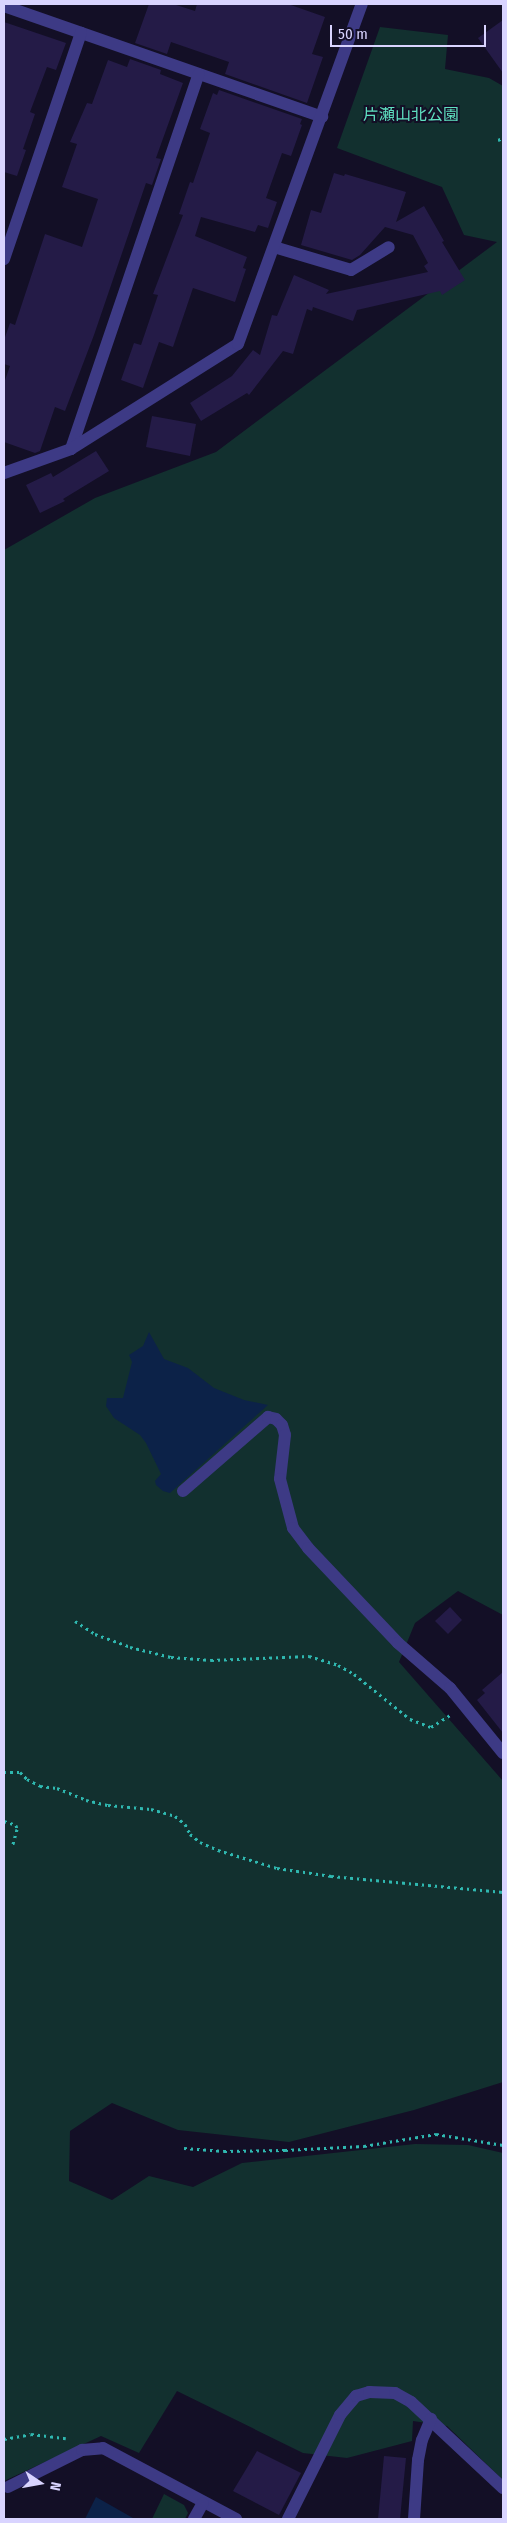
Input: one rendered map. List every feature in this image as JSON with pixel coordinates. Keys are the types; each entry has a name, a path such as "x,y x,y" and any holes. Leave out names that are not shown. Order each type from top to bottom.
{"street":[{"path":"4,473 71,449 238,344 362,4"},
{"path":"4,6 322,117"},
{"path":"4,259 81,33"},
{"path":"71,449 199,74"},
{"path":"274,247 351,270 389,247"},
{"path":"183,1491 268,1417 276,1419 282,1425 285,1435 280,1479 293,1528 308,1548 398,1643 450,1688 503,1753"},
{"path":"288,2519 340,2415 356,2396 369,2392 395,2393 430,2419 475,2464 503,2488"},
{"path":"414,2519 418,2460 422,2440 430,2419"},
{"path":"8,2487 82,2450 103,2448 236,2519"},
{"path":"194,2519 203,2503"}],"path":[{"path":"498,140 503,138"},
{"path":"75,1621 95,1634 130,1647 170,1657 211,1660 310,1656 338,1665 354,1674 410,1719 431,1727 465,1707"},
{"path":"4,1772 20,1772 26,1779 40,1786 57,1788 86,1800 108,1805 151,1809 175,1816 185,1824 190,1834 200,1842 218,1850 277,1868 331,1876 503,1892"},
{"path":"4,1821 16,1824 14,1844"},
{"path":"184,2148 224,2151 310,2149 364,2146 436,2134 503,2145"},
{"path":"4,2439 31,2434 63,2439 70,2435 77,2435 88,2449"}],"green space":[{"name":"片瀬山北公園","path":"380,27 448,35 445,69 489,78 503,86 503,1615 458,1591 415,1623 399,1662 503,1781 503,2082 414,2110 289,2142 178,2130 112,2103 70,2131 69,2181 112,2200 149,2176 193,2187 242,2163 415,2144 468,2145 503,2153 503,2480 447,2426 413,2421 412,2441 347,2458 303,2453 177,2391 139,2453 101,2436 4,2481 4,550 95,498 216,452 497,242 464,235 442,187 337,148"},
{"path":"164,2494 184,2505 188,2513 185,2519 152,2519"}],"water":[{"path":"149,1332 164,1359 188,1368 214,1388 244,1400 268,1405 170,1493 163,1491 156,1485 155,1481 161,1474 146,1443 140,1435 114,1418 106,1406 107,1398 123,1398 132,1362 129,1355 143,1346"},
{"path":"96,2497 133,2518 85,2519"}],"building":[{"path":"149,4 173,4 195,11 197,4 288,4 325,17 312,54 323,57 307,103 225,74 229,62 171,42 167,54 135,43"},
{"path":"503,20 503,73 478,38"},
{"path":"4,22 66,43 56,70 47,67 30,112 35,114 23,149 26,150 17,176 4,172"},
{"path":"130,59 161,70 160,74 183,83 156,158 161,159 152,185 146,183 94,335 65,411 55,407 40,451 35,453 4,442 4,383 10,366 4,364 4,340 10,323 15,325 45,234 82,247 98,199 62,187 77,144 70,142 87,103 92,104 108,60 127,67"},
{"path":"219,90 302,119 300,124 302,125 291,156 282,153 266,198 277,202 268,228 258,225 255,232 201,217 195,236 247,257 243,268 246,269 235,302 193,288 173,347 159,342 143,388 121,380 134,343 141,345 158,295 153,294 183,215 179,214 190,182 193,183 210,133 200,129 213,93 217,95"},
{"path":"334,173 344,176 345,174 406,192 396,222 424,206 444,241 442,242 465,280 442,295 440,291 357,310 353,321 313,307 312,311 307,309 293,354 283,351 249,395 247,393 201,421 190,403 232,376 253,350 260,355 272,315 277,316 294,275 329,290 326,294 428,272 424,266 428,263 413,235 385,227 360,255 352,260 301,245 311,210 321,213"},
{"path":"152,416 196,424 190,456 146,447"},
{"path":"96,451 109,471 63,499 65,501 40,513 26,485 51,473 53,477"},
{"path":"450,1607 462,1620 448,1634 435,1621"},
{"path":"503,1672 503,1733 477,1700 485,1693 482,1690"},
{"path":"257,2451 301,2473 279,2515 233,2491"},
{"path":"384,2456 406,2458 400,2519 378,2519"}]}
